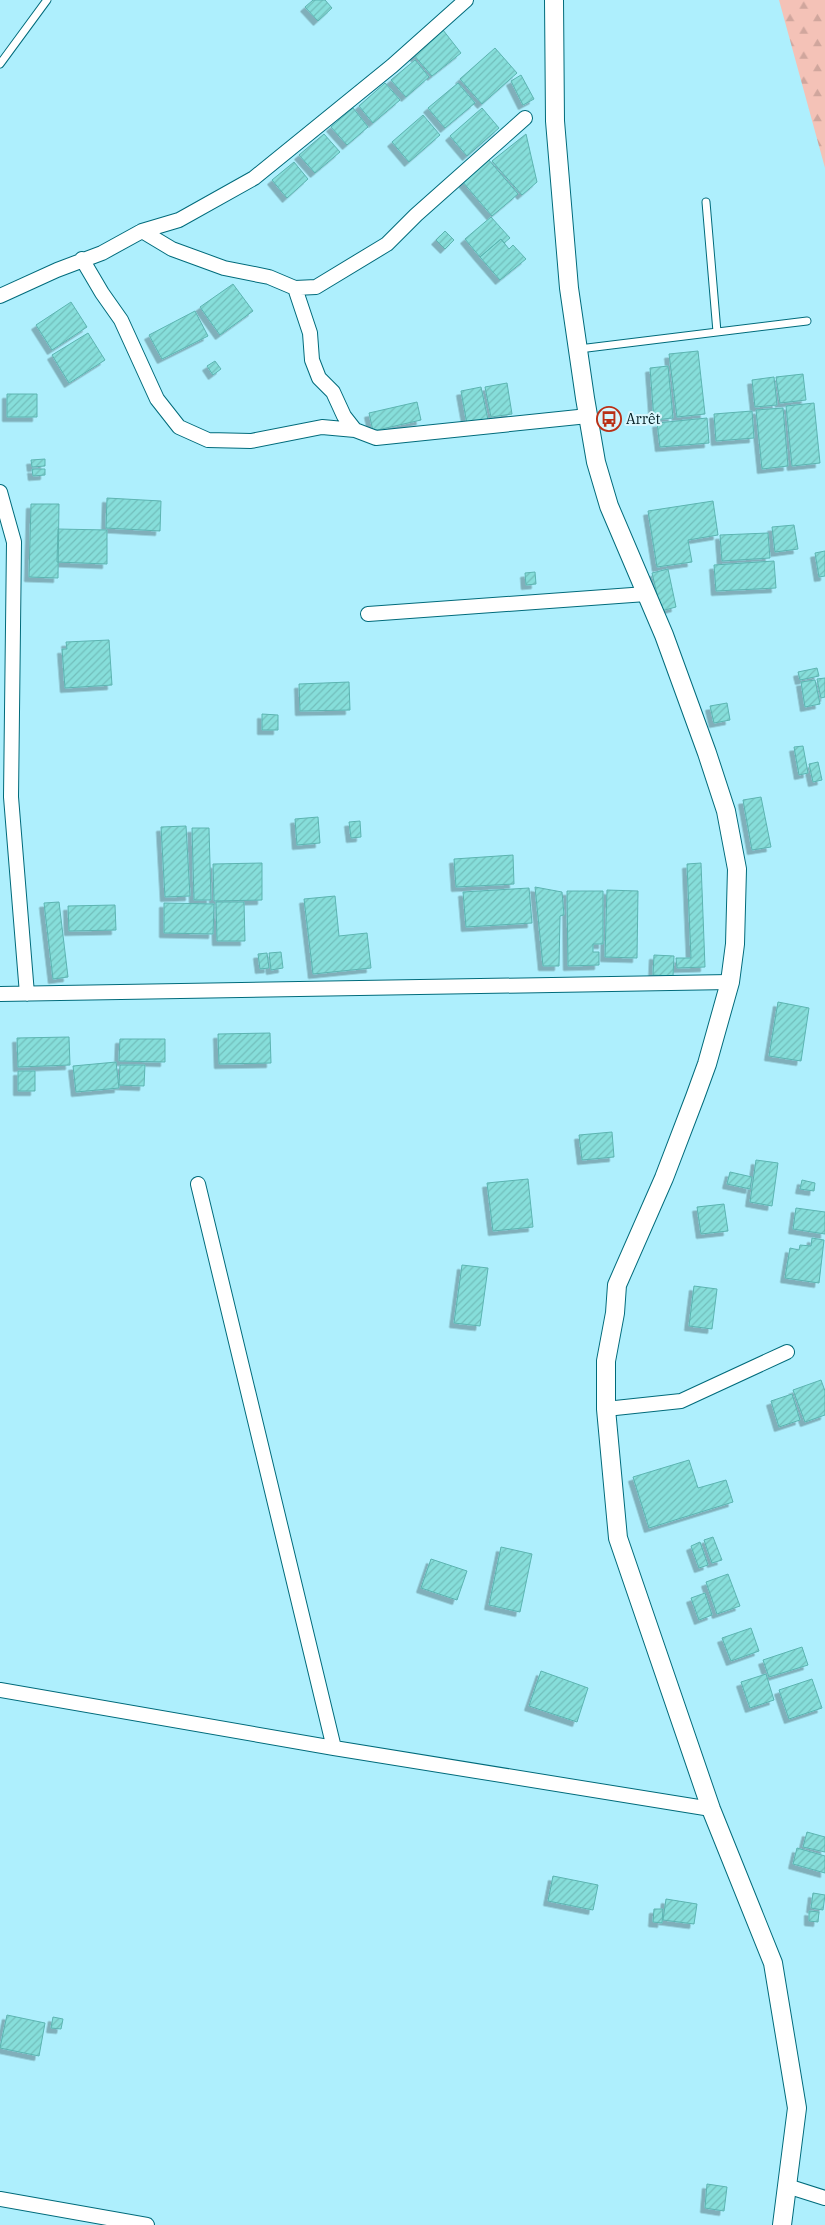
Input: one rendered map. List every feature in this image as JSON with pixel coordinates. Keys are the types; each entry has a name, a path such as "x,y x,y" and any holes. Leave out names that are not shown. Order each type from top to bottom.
{"street":[{"path":"0,296 102,252 142,231 179,220 254,178 392,66 466,0"},
{"path":"554,0 555,121 569,288 596,462 609,506 664,635 726,811 737,869 736,944 730,982 707,1064 695,1097 664,1178 617,1285 616,1313 606,1361 606,1409 618,1538 711,1808 773,1963 797,2108 782,2225"},
{"path":"142,231 172,249 224,268 269,277 295,288 316,287 387,244 416,215 525,118"},
{"path":"82,259 102,294 121,320 156,399 180,427 208,440 251,441 322,426 354,430 376,438 588,416"},
{"path":"295,288 310,333 312,360 319,378 333,392 344,416 354,430"},
{"path":"0,492 14,542 11,797 27,994"},
{"path":"368,614 646,594"},
{"path":"0,994 730,982"},
{"path":"198,1184 334,1748"},
{"path":"606,1409 681,1401 787,1352"},
{"path":"0,1690 334,1748 711,1808"},
{"path":"787,2186 825,2198"},
{"path":"0,2199 147,2225"}],"lane":[{"path":"0,64 47,0"},
{"path":"706,202 717,332"},
{"path":"578,349 807,322"}],"green space":[{"path":"779,0 825,0 825,168"}],"building":[{"path":"313,0 325,0 332,8 318,21 305,7"},
{"path":"443,30 461,53 432,76 413,54"},
{"path":"495,48 517,73 482,104 460,79"},
{"path":"415,60 429,77 406,97 391,80"},
{"path":"521,75 534,99 523,105 511,81"},
{"path":"385,83 400,100 373,123 359,106"},
{"path":"458,83 475,103 445,128 428,108"},
{"path":"353,108 368,127 347,145 331,127"},
{"path":"482,108 499,128 467,156 450,136"},
{"path":"423,115 440,135 409,162 392,142"},
{"path":"324,134 340,152 315,173 299,155"},
{"path":"526,134 537,182 522,195 492,161"},
{"path":"488,159 518,194 492,216 462,181"},
{"path":"294,162 308,179 287,198 272,180"},
{"path":"491,217 510,238 504,243 501,239 480,257 465,239"},
{"path":"445,231 454,240 445,249 436,240"},
{"path":"501,239 509,249 513,245 526,259 500,280 480,257"},
{"path":"233,284 253,311 220,335 200,307"},
{"path":"71,302 87,327 52,350 36,325"},
{"path":"195,311 208,336 162,359 149,335"},
{"path":"88,333 105,360 69,383 52,355"},
{"path":"698,351 705,414 677,417 669,354"},
{"path":"215,361 221,369 213,375 207,366"},
{"path":"668,366 673,418 654,420 650,368"},
{"path":"803,374 806,400 780,403 776,377"},
{"path":"774,377 777,405 755,407 752,380"},
{"path":"507,383 512,414 491,417 485,387"},
{"path":"481,387 488,420 467,424 461,391"},
{"path":"7,394 37,394 37,417 7,417"},
{"path":"417,402 421,420 373,431 369,413"},
{"path":"814,403 820,463 792,466 786,406"},
{"path":"783,408 788,466 762,469 756,410"},
{"path":"752,411 754,438 716,441 714,414"},
{"path":"707,418 709,443 660,447 657,423"},
{"path":"45,459 45,466 32,467 31,460"},
{"path":"32,469 45,469 45,475 33,476"},
{"path":"107,498 161,501 160,531 106,528"},
{"path":"713,501 718,535 688,540 692,562 657,567 648,511"},
{"path":"31,504 59,504 58,578 29,577"},
{"path":"794,525 798,549 775,552 772,527"},
{"path":"58,529 107,530 107,564 57,562"},
{"path":"768,533 770,558 722,561 720,535"},
{"path":"825,551 825,576 819,577 815,553"},
{"path":"774,561 776,588 716,591 714,565"},
{"path":"668,569 676,607 661,611 652,573"},
{"path":"535,572 536,584 526,585 525,573"},
{"path":"109,640 112,685 65,688 62,649 67,649 66,642"},
{"path":"817,668 819,676 800,680 798,672"},
{"path":"825,678 825,697 821,698 817,679"},
{"path":"815,680 820,704 805,707 801,682"},
{"path":"349,682 350,710 300,711 299,684"},
{"path":"727,703 730,720 714,723 710,706"},
{"path":"262,714 278,715 278,730 262,730"},
{"path":"803,746 808,773 799,775 794,747"},
{"path":"818,762 822,780 813,782 809,764"},
{"path":"761,797 771,847 752,850 743,800"},
{"path":"318,817 320,843 297,845 295,819"},
{"path":"360,821 361,837 351,838 349,822"},
{"path":"186,826 190,896 165,897 161,827"},
{"path":"192,828 209,828 211,900 194,900"},
{"path":"513,855 514,884 456,887 454,859"},
{"path":"262,863 262,900 214,901 213,864"},
{"path":"701,863 705,967 677,968 676,958 691,958 687,864"},
{"path":"535,887 562,892 564,915 560,916 559,966 543,966"},
{"path":"529,888 532,923 466,927 463,892"},
{"path":"607,890 638,891 637,958 605,957"},
{"path":"567,891 603,891 603,944 593,944 593,952 599,952 599,965 568,966"},
{"path":"335,896 339,936 367,933 371,968 313,974 304,899"},
{"path":"59,902 68,977 53,979 44,903"},
{"path":"216,902 244,902 245,941 217,941"},
{"path":"164,903 214,904 213,934 164,933"},
{"path":"115,905 116,930 69,931 68,906"},
{"path":"281,952 283,968 271,970 269,953"},
{"path":"267,953 269,968 260,969 258,954"},
{"path":"654,955 674,956 673,976 653,975"},
{"path":"778,1002 809,1008 801,1061 769,1056"},
{"path":"270,1033 271,1063 219,1064 218,1034"},
{"path":"69,1037 70,1065 18,1067 17,1038"},
{"path":"120,1039 165,1039 165,1062 119,1061"},
{"path":"116,1062 119,1088 76,1092 73,1066"},
{"path":"120,1065 145,1065 144,1086 119,1085"},
{"path":"18,1071 35,1071 35,1091 18,1091"},
{"path":"612,1132 614,1157 582,1160 579,1135"},
{"path":"756,1160 778,1163 772,1206 750,1202"},
{"path":"730,1172 752,1177 750,1189 727,1184"},
{"path":"528,1179 533,1227 493,1231 487,1183"},
{"path":"802,1180 815,1183 814,1191 800,1189"},
{"path":"724,1204 728,1231 701,1234 697,1207"},
{"path":"796,1208 825,1212 825,1234 793,1229"},
{"path":"812,1238 824,1240 819,1283 785,1278 790,1248 799,1250 800,1245 811,1246"},
{"path":"462,1265 488,1268 480,1326 454,1323"},
{"path":"694,1286 717,1289 712,1329 689,1326"},
{"path":"821,1380 825,1391 825,1415 805,1422 793,1390"},
{"path":"792,1394 800,1420 779,1427 771,1401"},
{"path":"689,1460 698,1488 726,1480 733,1502 649,1528 633,1477"},
{"path":"713,1537 722,1560 712,1563 704,1540"},
{"path":"700,1542 708,1565 699,1568 691,1546"},
{"path":"501,1547 532,1554 520,1612 489,1605"},
{"path":"431,1559 467,1571 457,1600 421,1588"},
{"path":"728,1574 740,1606 717,1614 706,1582"},
{"path":"705,1593 712,1615 699,1620 691,1598"},
{"path":"751,1628 759,1651 731,1661 722,1638"},
{"path":"802,1647 808,1665 769,1677 763,1660"},
{"path":"541,1671 588,1688 577,1722 529,1706"},
{"path":"766,1674 774,1700 750,1708 741,1682"},
{"path":"812,1679 822,1708 789,1719 779,1690"},
{"path":"807,1832 825,1837 825,1852 803,1847"},
{"path":"797,1848 825,1856 825,1873 793,1864"},
{"path":"553,1876 598,1885 593,1910 548,1901"},
{"path":"813,1893 825,1895 823,1910 811,1908"},
{"path":"666,1899 697,1904 694,1924 663,1920"},
{"path":"654,1909 663,1909 662,1923 653,1922"},
{"path":"809,1911 819,1912 818,1922 809,1921"},
{"path":"7,2015 45,2023 39,2056 0,2048"},
{"path":"53,2017 63,2019 61,2029 51,2028"},
{"path":"707,2184 727,2187 724,2211 705,2208"}],"place":[{"name":"Arrêt","path":"609,419"}]}
